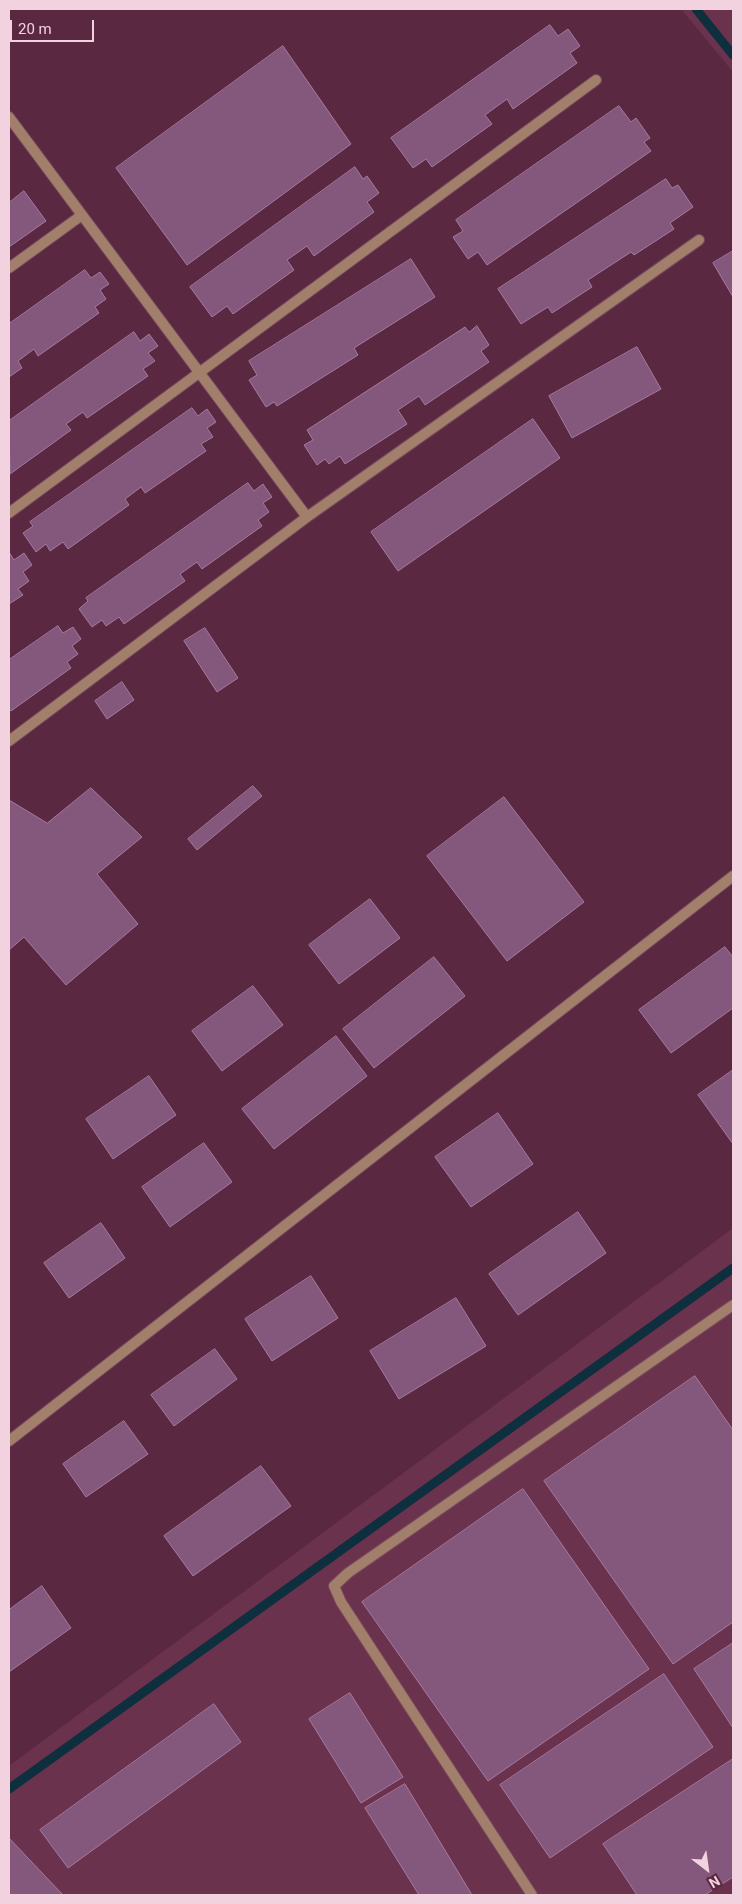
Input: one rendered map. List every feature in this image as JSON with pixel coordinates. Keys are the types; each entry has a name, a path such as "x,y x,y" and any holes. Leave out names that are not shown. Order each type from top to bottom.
{"street":[{"path":"9,513 596,80"},
{"path":"9,117 308,516"},
{"path":"9,268 82,215"},
{"path":"9,740 308,516 699,240"},
{"path":"9,1441 733,876"},
{"path":"532,1895 341,1602 334,1586 348,1573 733,1305"}],"shaded area":[{"path":"681,9 733,9 733,72"},
{"path":"733,1228 733,1895 9,1895 9,1766"}],"building":[{"path":"550,25 558,36 568,29 580,46 570,53 577,63 513,109 507,99 485,115 492,124 432,167 426,159 413,168 391,138"},
{"path":"283,46 351,144 187,265 116,168"},
{"path":"619,106 631,122 636,118 650,138 644,142 651,151 487,265 478,252 468,259 453,237 463,231 456,220"},
{"path":"355,167 363,179 367,176 379,193 367,202 374,212 314,256 307,246 287,260 294,270 233,314 227,306 212,317 190,287"},
{"path":"666,179 672,188 678,185 693,207 670,223 674,229 634,255 631,252 588,280 592,287 552,313 548,307 521,324 498,289"},
{"path":"24,191 46,221 9,247 9,203"},
{"path":"733,251 733,297 713,263"},
{"path":"411,259 435,297 354,348 358,355 277,406 274,402 266,407 249,380 257,375 249,361"},
{"path":"85,270 91,278 100,272 109,284 100,290 106,299 95,307 99,313 38,356 34,349 18,361 22,368 9,377 9,324"},
{"path":"477,326 489,345 481,351 489,362 425,405 419,396 398,410 407,424 345,464 340,456 329,464 325,459 317,465 304,445 313,440 307,430 465,327 469,332"},
{"path":"134,332 140,341 149,334 158,346 148,353 155,361 143,369 148,376 87,418 83,412 66,424 71,430 10,474 9,421"},
{"path":"637,347 661,389 572,438 549,396"},
{"path":"192,408 198,416 207,409 216,422 207,428 213,437 201,444 206,451 145,493 141,487 125,499 129,505 68,549 63,542 50,551 46,544 36,552 23,533 33,526 30,522"},
{"path":"533,419 560,458 398,571 371,532"},
{"path":"248,483 254,491 263,484 272,497 263,503 269,512 258,520 262,526 202,569 197,562 180,574 185,581 124,624 119,617 106,626 102,620 92,627 79,609 88,601 86,598"},
{"path":"9,552 14,560 24,553 32,565 23,572 29,581 18,589 23,595 9,604"},
{"path":"58,626 63,633 73,627 81,639 72,646 78,654 67,662 71,668 11,711 9,708 9,660"},
{"path":"205,628 238,678 217,692 184,641"},
{"path":"122,682 134,700 107,719 95,701"},
{"path":"253,786 262,796 197,850 188,839"},
{"path":"91,788 142,837 97,874 138,924 66,985 24,937 9,950 9,800 47,823"},
{"path":"504,797 584,902 507,961 427,856"},
{"path":"370,899 400,938 339,984 309,945"},
{"path":"725,947 733,957 733,1008 671,1053 639,1010"},
{"path":"434,957 465,996 374,1068 343,1029"},
{"path":"253,986 283,1025 222,1071 192,1031"},
{"path":"336,1036 367,1076 274,1149 242,1109"},
{"path":"733,1070 733,1144 698,1095"},
{"path":"149,1076 176,1115 113,1159 86,1119"},
{"path":"498,1113 533,1164 471,1207 435,1157"},
{"path":"204,1143 232,1182 170,1227 142,1187"},
{"path":"578,1212 606,1253 518,1315 489,1274"},
{"path":"101,1223 125,1258 69,1298 44,1263"},
{"path":"311,1276 338,1318 272,1361 245,1319"},
{"path":"456,1298 486,1346 399,1399 370,1351"},
{"path":"215,1349 237,1379 174,1426 151,1395"},
{"path":"695,1376 733,1430 733,1622 673,1664 544,1481"},
{"path":"124,1421 148,1454 86,1497 63,1464"},
{"path":"261,1466 291,1506 193,1576 164,1536"},
{"path":"523,1489 649,1669 488,1781 362,1602"},
{"path":"42,1586 71,1628 9,1672 9,1610"},
{"path":"733,1643 733,1728 694,1669"},
{"path":"664,1674 713,1747 550,1858 500,1785"},
{"path":"350,1693 403,1777 361,1803 309,1719"},
{"path":"214,1704 241,1742 68,1868 40,1830"},
{"path":"733,1759 733,1877 705,1895 637,1895 603,1844"},
{"path":"405,1784 472,1895 419,1895 365,1808"},
{"path":"9,1838 63,1895 9,1895"}],"waterway":[{"path":"696,9 733,55"},
{"path":"9,1789 733,1268"}]}
